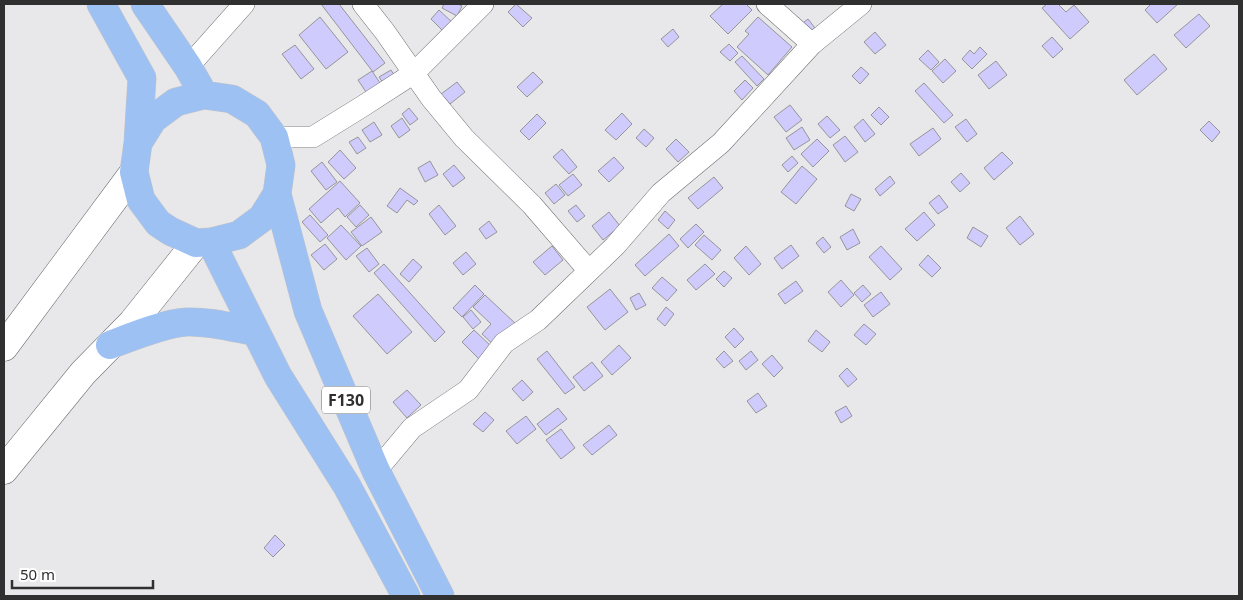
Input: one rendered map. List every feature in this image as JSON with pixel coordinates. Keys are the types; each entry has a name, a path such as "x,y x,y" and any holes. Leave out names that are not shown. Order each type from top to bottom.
{"main road":[{"path":"101,4 142,78 138,144 134,172 141,200 158,223 170,231 204,242 239,235 262,218 277,194 281,165 274,137 257,114 232,99 204,95 176,102 153,118 138,144"},
{"path":"145,4 188,67 204,95"},
{"name":"F130","path":"277,194 308,311 376,471 440,596"},
{"name":"F130","path":"204,242 256,332 278,376 347,486 406,596"},
{"path":"110,345 153,330 187,322 256,332"}],"street":[{"path":"188,67 244,4"},
{"path":"363,4 431,98 464,138 532,205 589,271"},
{"path":"274,137 313,137 414,73 484,4"},
{"path":"767,4 812,44"},
{"path":"376,471 412,428 468,390 504,343 538,320 615,246 661,193 721,143 812,44 861,4"},
{"path":"4,347 134,172"},
{"path":"4,470 83,373 132,323 204,242"}],"building":[{"path":"321,4 339,4 385,63 373,72"},
{"path":"444,4 458,4 462,6 457,16 442,8"},
{"path":"516,4 532,18 523,27 508,12"},
{"path":"723,4 746,4 752,10 728,34 710,16"},
{"path":"1047,4 1058,4 1066,12 1074,5 1089,22 1070,39 1042,8"},
{"path":"1151,4 1178,4 1157,23 1145,10"},
{"path":"439,10 454,24 445,33 431,19"},
{"path":"1199,14 1210,26 1186,48 1174,35"},
{"path":"320,17 348,52 326,69 299,35"},
{"path":"758,17 792,47 768,75 737,47 749,34 745,31"},
{"path":"808,19 815,28 806,35 799,26"},
{"path":"673,29 679,37 668,47 661,39"},
{"path":"875,32 886,45 875,54 864,42"},
{"path":"1052,37 1063,49 1053,58 1042,46"},
{"path":"729,44 738,53 730,61 720,52"},
{"path":"295,45 314,69 301,79 282,54"},
{"path":"980,47 987,54 972,69 962,59 970,50 974,54"},
{"path":"928,50 939,62 931,70 919,59"},
{"path":"1154,54 1167,69 1137,95 1124,80"},
{"path":"742,56 764,79 757,86 735,62"},
{"path":"945,59 956,71 943,83 932,71"},
{"path":"996,61 1007,75 989,89 978,75"},
{"path":"861,67 869,74 860,84 852,76"},
{"path":"391,70 396,78 385,86 379,77"},
{"path":"372,71 384,89 370,98 358,80"},
{"path":"533,72 543,82 527,97 517,87"},
{"path":"745,80 753,88 742,100 734,91"},
{"path":"457,82 465,92 450,104 441,94"},
{"path":"924,83 953,115 944,123 915,91"},
{"path":"790,105 802,120 786,132 774,117"},
{"path":"879,107 889,117 881,125 871,115"},
{"path":"409,108 418,119 410,125 402,114"},
{"path":"622,113 632,124 616,140 605,130"},
{"path":"537,114 546,123 529,140 520,131"},
{"path":"827,116 840,130 830,138 818,124"},
{"path":"402,118 410,130 399,138 391,126"},
{"path":"863,119 875,134 865,142 854,127"},
{"path":"966,119 977,134 967,142 955,127"},
{"path":"1209,121 1220,132 1212,142 1200,130"},
{"path":"374,122 382,135 370,142 362,130"},
{"path":"802,127 810,140 794,150 786,138"},
{"path":"933,128 941,139 919,156 910,144"},
{"path":"644,129 654,138 646,147 636,138"},
{"path":"845,136 858,152 845,162 833,145"},
{"path":"358,137 366,148 357,154 349,142"},
{"path":"676,139 689,152 678,162 666,149"},
{"path":"817,139 829,151 813,167 801,154"},
{"path":"562,149 577,167 569,174 553,157"},
{"path":"340,150 356,168 344,179 328,162"},
{"path":"1002,152 1013,163 994,180 984,168"},
{"path":"792,156 798,163 788,172 782,165"},
{"path":"614,157 624,168 609,182 598,171"},
{"path":"430,161 438,175 425,182 418,168"},
{"path":"322,162 337,182 326,190 311,171"},
{"path":"454,165 465,178 453,187 443,174"},
{"path":"802,166 817,179 796,204 781,192"},
{"path":"961,173 970,183 960,192 951,182"},
{"path":"573,174 582,185 568,196 559,185"},
{"path":"890,176 895,183 880,196 875,189"},
{"path":"714,177 723,188 698,209 688,198"},
{"path":"340,181 360,203 345,217 338,208 321,223 309,209"},
{"path":"556,184 565,195 554,204 545,193"},
{"path":"400,188 418,201 414,205 407,200 397,213 387,206"},
{"path":"851,194 861,199 854,211 845,206"},
{"path":"939,195 948,207 938,214 929,203"},
{"path":"360,205 369,215 356,227 347,217"},
{"path":"439,205 456,226 445,235 429,214"},
{"path":"576,205 585,216 577,222 568,211"},
{"path":"665,211 675,220 668,229 658,220"},
{"path":"609,212 620,226 603,240 592,226"},
{"path":"924,212 935,225 917,241 905,229"},
{"path":"310,215 328,235 320,242 302,222"},
{"path":"1020,216 1034,234 1020,245 1006,228"},
{"path":"371,217 382,232 362,246 351,232"},
{"path":"489,221 497,232 486,239 479,229"},
{"path":"696,224 704,232 688,248 680,239"},
{"path":"341,225 361,246 346,260 327,238"},
{"path":"973,227 988,236 981,247 967,238"},
{"path":"853,229 860,243 847,250 840,237"},
{"path":"669,234 679,246 645,276 635,265"},
{"path":"704,235 721,250 712,260 695,245"},
{"path":"823,237 831,247 824,253 816,243"},
{"path":"325,244 337,259 324,270 311,255"},
{"path":"791,245 799,256 782,269 774,258"},
{"path":"552,246 563,260 545,275 533,262"},
{"path":"746,246 761,264 749,275 734,258"},
{"path":"881,246 902,269 890,280 869,257"},
{"path":"367,248 379,264 369,272 356,256"},
{"path":"466,252 476,264 463,275 453,263"},
{"path":"928,255 941,268 932,277 919,265"},
{"path":"413,259 422,267 409,282 400,274"},
{"path":"384,264 445,332 435,342 374,273"},
{"path":"705,264 715,274 696,290 687,280"},
{"path":"724,271 732,278 724,287 716,279"},
{"path":"662,277 677,290 667,301 652,288"},
{"path":"841,280 854,295 841,307 828,292"},
{"path":"796,281 803,291 785,304 778,294"},
{"path":"475,285 484,294 462,317 453,308"},
{"path":"863,285 871,294 862,302 854,293"},
{"path":"610,289 628,312 605,330 587,307"},
{"path":"881,292 890,304 873,317 864,305"},
{"path":"639,293 646,305 636,310 630,298"},
{"path":"378,294 412,332 387,354 353,316"},
{"path":"485,295 517,325 496,347 482,334 491,324 473,307"},
{"path":"666,307 674,314 665,326 657,319"},
{"path":"471,310 481,322 473,329 463,317"},
{"path":"864,324 876,334 866,345 854,335"},
{"path":"734,328 744,339 735,348 725,337"},
{"path":"474,330 492,347 480,360 462,342"},
{"path":"816,330 830,342 822,352 808,341"},
{"path":"619,345 631,358 612,375 601,362"},
{"path":"547,351 575,387 565,394 537,359"},
{"path":"724,351 733,361 724,368 716,359"},
{"path":"751,351 758,360 746,370 739,361"},
{"path":"772,355 783,368 774,377 762,364"},
{"path":"592,362 603,376 584,391 573,377"},
{"path":"847,368 857,379 848,387 839,376"},
{"path":"522,380 533,392 523,401 512,389"},
{"path":"407,390 421,405 407,418 393,402"},
{"path":"758,393 767,406 756,413 747,401"},
{"path":"846,406 852,416 841,423 835,412"},
{"path":"558,408 567,419 546,435 537,424"},
{"path":"485,412 494,420 483,432 473,424"},
{"path":"526,416 536,429 517,444 506,431"},
{"path":"609,425 617,435 592,455 583,445"},
{"path":"561,429 575,448 561,459 546,440"},
{"path":"275,535 285,545 273,557 264,548"}]}
